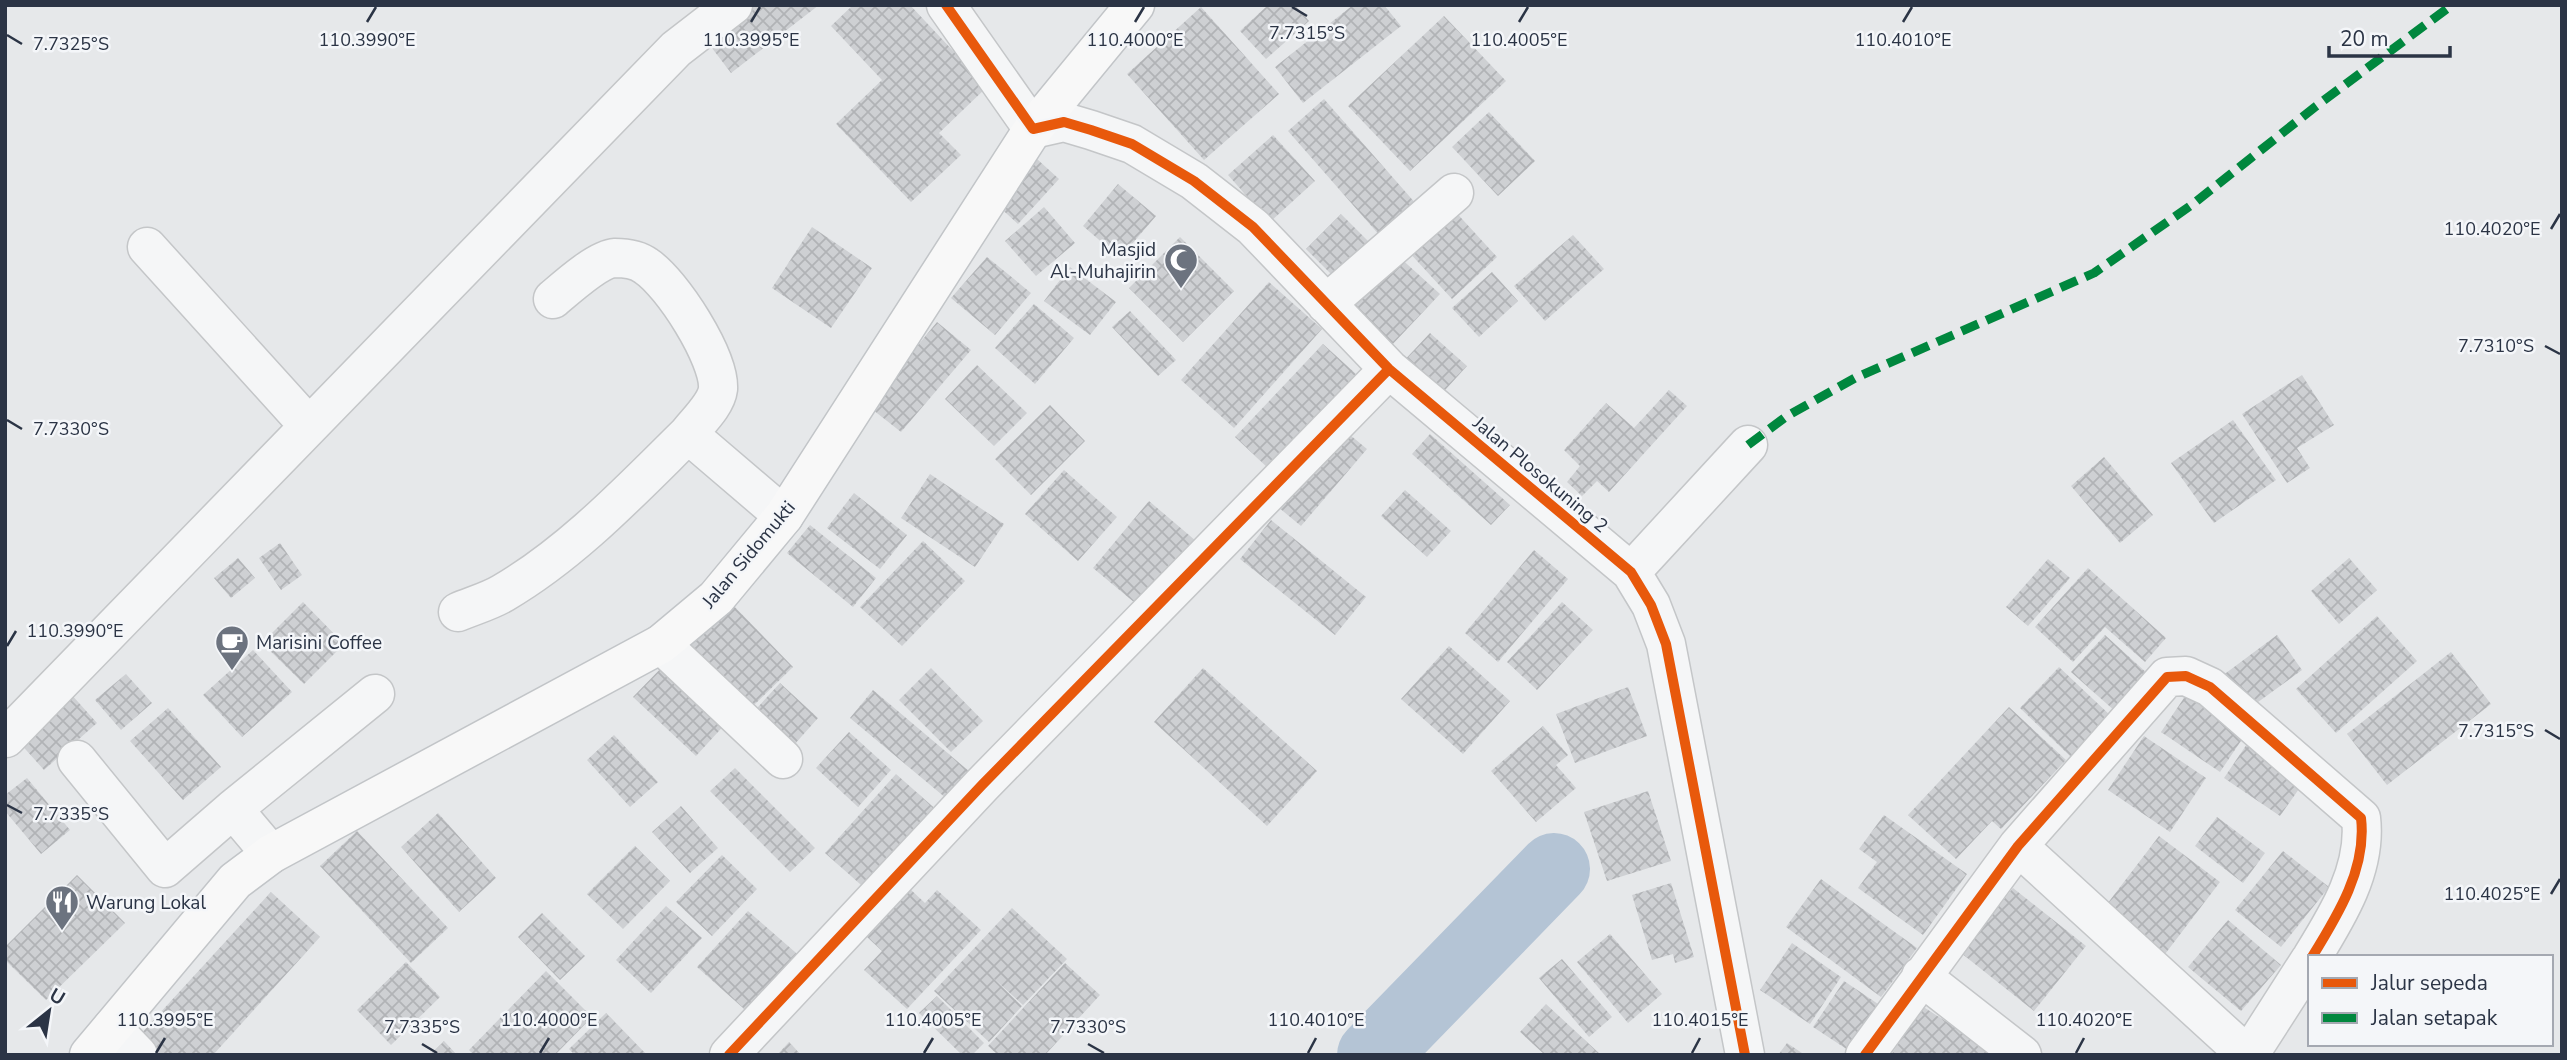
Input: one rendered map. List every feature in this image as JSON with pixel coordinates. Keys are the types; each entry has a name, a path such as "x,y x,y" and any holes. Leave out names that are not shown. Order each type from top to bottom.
{"main road":[{"name":"Jalan Sidomukti","path":"101,1041 235,881 271,854 661,644 716,598 784,516 1033,130 1135,5"}],"street":[{"path":"6,738 676,49 733,5"},
{"path":"946,5 1033,130"},
{"name":"Jalan Plosokuning 2","path":"1033,130 1064,122 1132,144 1194,181 1253,227 1388,369 1631,572 1651,605 1666,644 1687,761 1712,872 1745,1055"},
{"path":"1326,304 1454,193"},
{"path":"147,247 309,426"},
{"path":"458,612 501,594 553,558 618,504 688,433 712,404 718,390 708,347 678,301 648,266 612,258 582,276 553,299"},
{"path":"729,1055 982,785 1388,369"},
{"path":"688,433 784,516"},
{"path":"1631,572 1748,445"},
{"path":"661,644 783,759"},
{"path":"1865,1055 2018,846 2167,677 2186,676 2210,687 2361,818 2364,843 2341,911 2313,955"},
{"path":"77,760 164,868 376,694"},
{"path":"233,809 271,854"},
{"path":"2018,846 2248,1055 2308,963"},
{"path":"1921,976 2022,1055"},
{"path":"101,1041 138,1055"}],"building":[{"path":"740,5 819,5 731,73 702,35"},
{"path":"853,5 910,5 987,87 939,133 961,155 911,202 836,124 882,80 831,26"},
{"path":"1268,5 1295,5 1309,21 1266,59 1240,31"},
{"path":"1353,5 1384,5 1401,26 1303,103 1275,67"},
{"path":"1201,7 1279,94 1204,160 1127,74"},
{"path":"1444,16 1506,81 1410,171 1348,106"},
{"path":"1324,99 1417,205 1381,237 1288,131"},
{"path":"1489,112 1535,161 1498,196 1452,147"},
{"path":"1273,135 1315,181 1270,222 1228,175"},
{"path":"1037,159 1059,179 1018,224 996,204"},
{"path":"1118,184 1156,216 1120,258 1083,226"},
{"path":"1044,207 1075,243 1036,276 1005,241"},
{"path":"1452,208 1497,257 1452,299 1407,250"},
{"path":"1341,214 1373,246 1338,281 1306,249"},
{"path":"812,227 872,268 831,328 772,288"},
{"path":"1573,235 1604,269 1545,321 1514,286"},
{"name":"Masjid Al-Muhajirin","path":"1180,237 1234,291 1183,342 1129,288"},
{"path":"1397,255 1440,294 1390,347 1347,308"},
{"path":"987,257 1031,293 995,335 951,298"},
{"path":"1070,267 1116,302 1090,335 1044,301"},
{"path":"1492,272 1518,301 1479,337 1452,308"},
{"path":"1269,282 1322,329 1234,428 1181,380"},
{"path":"1034,304 1074,338 1035,384 995,348"},
{"path":"1130,311 1176,360 1158,376 1112,327"},
{"path":"937,322 971,350 901,432 868,406"},
{"path":"1430,333 1467,366 1436,400 1399,366"},
{"path":"1323,344 1356,374 1268,468 1235,437"},
{"path":"977,365 1027,413 994,446 945,399"},
{"path":"2302,375 2334,425 2297,448 2310,468 2287,483 2242,414"},
{"path":"1669,390 1687,406 1609,492 1597,481 1582,496 1567,482 1580,466 1564,450 1606,403 1634,428"},
{"path":"1050,405 1085,441 1031,495 995,459"},
{"path":"2233,420 2276,480 2214,523 2171,463"},
{"path":"1338,425 1367,449 1301,526 1272,502"},
{"path":"1430,434 1510,505 1491,525 1412,454"},
{"path":"2104,457 2153,515 2120,543 2071,486"},
{"path":"1064,470 1117,517 1078,561 1025,514"},
{"path":"930,474 1004,524 975,567 901,518"},
{"path":"1405,490 1451,531 1427,557 1381,516"},
{"path":"854,493 907,535 880,569 827,528"},
{"path":"1149,501 1196,541 1141,608 1093,568"},
{"path":"1271,520 1366,597 1335,635 1240,559"},
{"path":"810,525 876,578 853,607 787,553"},
{"path":"923,541 965,581 902,646 860,607"},
{"path":"280,543 302,575 281,590 259,558"},
{"path":"1534,550 1568,579 1498,662 1465,633"},
{"path":"238,558 255,578 231,598 214,578"},
{"path":"2349,558 2377,590 2339,624 2311,591"},
{"path":"2048,559 2070,578 2028,626 2006,607"},
{"path":"2088,568 2166,638 2145,662 2105,627 2073,662 2035,627"},
{"path":"729,601 793,667 750,709 686,642"},
{"path":"303,602 344,644 304,684 262,643"},
{"path":"1562,602 1593,630 1537,690 1507,662"},
{"path":"2377,616 2417,661 2336,733 2296,689"},
{"path":"2105,635 2149,675 2116,712 2071,672"},
{"path":"2277,635 2302,670 2254,705 2222,676"},
{"path":"1449,646 1510,701 1463,754 1401,699"},
{"path":"253,650 292,692 242,737 203,695"},
{"path":"2451,652 2491,704 2387,785 2347,734"},
{"path":"667,662 729,720 696,756 633,697"},
{"path":"2059,667 2111,716 2072,758 2020,708"},
{"path":"931,668 983,721 951,752 899,700"},
{"path":"1203,668 1317,771 1267,826 1154,722"},
{"path":"126,674 152,703 121,730 95,700"},
{"path":"780,683 818,718 785,755 746,720"},
{"path":"1628,687 1647,736 1575,763 1556,714"},
{"path":"2190,689 2249,729 2220,772 2161,732"},
{"path":"873,690 970,772 947,799 850,718"},
{"path":"70,693 97,723 44,770 18,741"},
{"path":"2009,707 2066,760 2001,829 1992,821 1956,859 1908,815"},
{"path":"168,708 221,767 183,800 130,741"},
{"path":"1543,726 1568,755 1556,765 1576,788 1536,822 1491,771"},
{"path":"849,732 891,770 858,807 816,768"},
{"path":"614,735 658,782 630,807 587,760"},
{"path":"2144,736 2206,778 2170,832 2108,790"},
{"path":"2251,738 2308,776 2280,816 2224,778"},
{"path":"735,768 815,848 790,872 710,791"},
{"path":"896,774 940,813 869,892 825,853"},
{"path":"27,778 70,830 41,854 5,811 5,795"},
{"path":"1648,791 1671,861 1607,881 1584,812"},
{"path":"681,806 718,848 690,873 652,832"},
{"path":"438,813 496,878 459,912 401,847"},
{"path":"1884,815 1967,874 1923,935 1858,888 1877,862 1859,849"},
{"path":"2217,817 2265,853 2243,883 2195,846"},
{"path":"357,831 448,928 411,963 320,866"},
{"path":"2159,836 2220,882 2162,958 2101,912"},
{"path":"635,846 670,881 623,929 587,894"},
{"path":"2283,851 2329,887 2281,947 2235,910"},
{"path":"722,855 757,889 712,936 676,902"},
{"path":"77,875 125,923 46,1000 5,960 5,947"},
{"path":"1821,879 1917,948 1881,997 1786,927"},
{"path":"1671,883 1694,957 1675,963 1673,954 1652,960 1632,895"},
{"path":"2013,888 2086,946 2034,1011 1961,953"},
{"path":"910,889 925,903 937,890 981,930 907,1009 864,970 882,951 866,936"},
{"path":"271,892 320,937 213,1055 155,1055 137,1038"},
{"path":"666,906 702,938 651,993 616,960"},
{"path":"1012,908 1067,959 1023,1005 990,975 1022,1006 989,1042 934,991"},
{"path":"748,911 803,959 752,1016 697,967"},
{"path":"542,913 585,956 560,980 518,937"},
{"path":"2228,920 2281,965 2241,1011 2188,967"},
{"path":"1610,934 1662,994 1628,1023 1577,962"},
{"path":"1792,943 1841,977 1810,1024 1760,990"},
{"path":"1562,959 1612,1017 1589,1037 1539,978"},
{"path":"406,962 440,997 391,1045 357,1010"},
{"path":"1065,963 1100,995 1045,1055 998,1055 988,1046"},
{"path":"546,971 592,1017 555,1055 474,1055 469,1050"},
{"path":"1844,981 1881,1006 1851,1052 1813,1027"},
{"path":"937,996 984,1043 972,1055 962,1055 919,1013"},
{"path":"1546,1004 1601,1055 1545,1055 1520,1032"},
{"path":"1922,1006 1998,1055 1891,1055"},
{"path":"606,1013 647,1055 575,1055 569,1049"},
{"path":"444,1041 457,1055 430,1055"},
{"path":"789,1042 801,1055 777,1055"},
{"path":"1787,1043 1805,1055 1778,1055"}],"waterway":[{"path":"1373,1055 1554,869"}],"marked path":[{"path":"1748,445 1787,416 1855,378 2094,273 2193,204 2315,107 2452,5"}],"cycle path":[{"path":"946,5 1033,129 1064,122 1091,130 1132,144 1194,181 1253,227 1389,369 1631,572 1651,605 1666,644 1745,1055"},
{"path":"729,1055 982,785 1389,369"},
{"path":"1865,1055 2018,846 2167,677 2186,676 2210,687 2361,818 2362,837 2355,873 2341,908 2313,955"}],"place":[{"name":"Masjid Al-Muhajirin","path":"1181,290"},
{"name":"Marisini Coffee","path":"232,672"},
{"name":"Warung Lokal","path":"62,932"}]}
